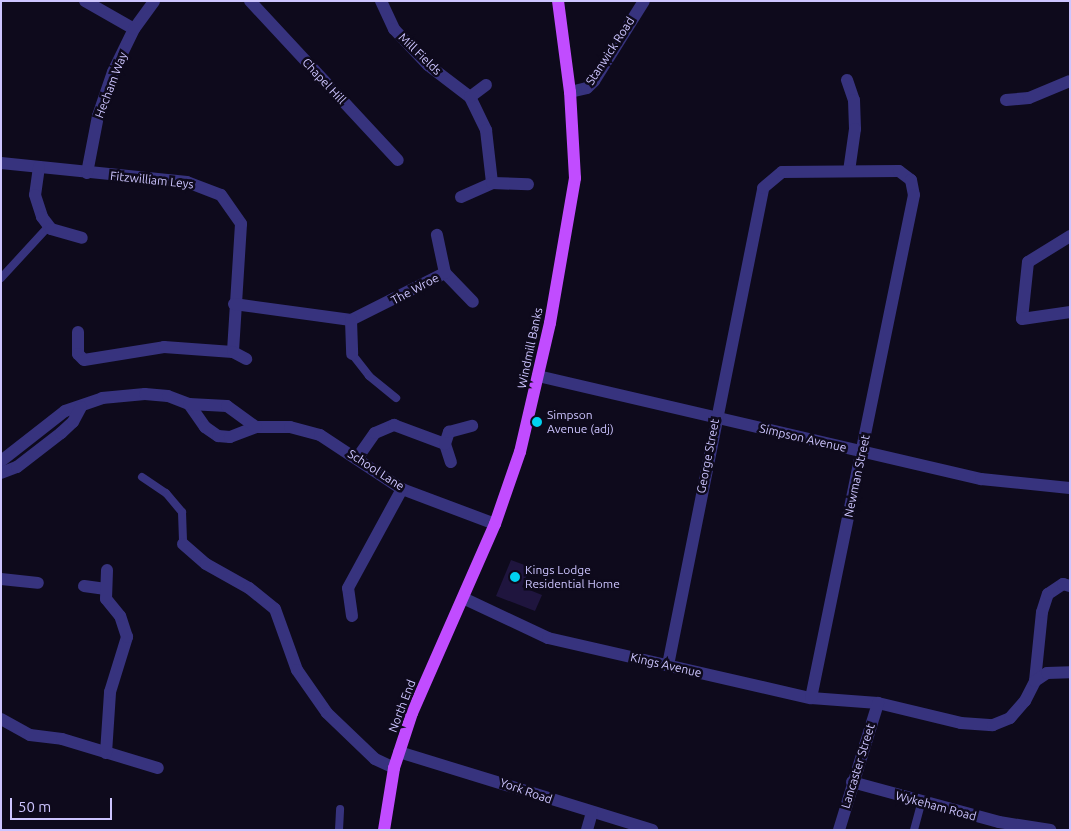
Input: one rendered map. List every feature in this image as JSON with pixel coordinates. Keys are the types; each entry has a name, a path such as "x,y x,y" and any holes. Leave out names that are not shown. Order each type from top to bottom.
{"main road":[{"name":"Windmill Banks","path":"463,598 495,524 520,452 538,376 574,188 570,92 558,1"},
{"name":"North End","path":"384,830 394,768 412,713 463,598"}],"street":[{"path":"86,1 134,29"},
{"name":"Hecham Way","path":"87,173 98,116 134,29 154,1"},
{"name":"Chapel Hill","path":"250,1 398,160"},
{"name":"Mill Fields","path":"380,1 394,29 428,65 470,97 486,130 492,183"},
{"name":"Stanwick Road","path":"570,92 587,88 594,81 644,1"},
{"path":"847,80 854,100 855,129 848,171"},
{"path":"1006,100 1029,98 1070,81"},
{"path":"470,97 486,85"},
{"name":"Fitzwilliam Leys","path":"1,162 87,173 186,182 221,195 241,224 234,304 233,352"},
{"path":"39,167 35,195 48,226 67,236 82,238"},
{"name":"George Street","path":"668,665 715,418 763,188 782,172 848,171"},
{"name":"Newman Street","path":"811,698 914,195 911,180 899,171 848,171"},
{"path":"461,197 492,183 528,184"},
{"name":"The Wroe","path":"351,320 444,273 437,235"},
{"path":"1070,236 1028,262 1022,319 1070,312"},
{"path":"444,273 474,302"},
{"path":"234,304 351,320 352,354"},
{"path":"78,332 78,354 92,361 164,347 233,352 246,359"},
{"name":"Simpson Avenue","path":"538,376 981,479 1070,488"},
{"path":"1,461 65,411 81,407 102,398 145,394 168,396 189,404 227,406 256,427"},
{"path":"189,404 205,427 218,436 230,437 256,427"},
{"path":"1,473 16,467 61,433 73,422 81,407"},
{"path":"358,457 375,433 394,425 444,444"},
{"path":"451,462 444,444 449,432 472,426"},
{"name":"School Lane","path":"256,427 290,427 320,435 358,457 402,489 495,524"},
{"path":"352,616 348,588 402,489"},
{"path":"184,544 206,564 249,588 275,609 297,670 327,713 375,759 394,768"},
{"path":"106,753 110,692 127,637 120,616 106,599 107,570"},
{"path":"1,579 38,583"},
{"path":"1035,681 1042,612 1048,594 1063,584 1070,586"},
{"path":"84,586 106,588"},
{"name":"Kings Avenue","path":"463,598 548,638 811,698 878,703 961,723 993,725 1010,718 1025,701 1035,681"},
{"path":"1035,681 1047,673 1070,672"},
{"name":"Lancaster Street","path":"839,830 852,782 878,703"},
{"path":"1,718 30,735 62,738 158,768"},
{"name":"York Road","path":"400,752 652,830"},
{"name":"Wykeham Road","path":"852,782 998,826 1050,830"},
{"path":"587,830 592,812"}],"lane":[{"path":"1,278 48,226"},
{"path":"352,354 369,376 396,398"},
{"path":"142,477 166,493 182,512 184,544"},
{"path":"914,830 921,803"},
{"path":"339,830 340,809"}],"building":[{"name":"Kings Lodge Residential Home","path":"511,560 530,567 522,587 542,595 535,611 496,596"}],"place":[{"name":"Simpson Avenue (adj)","path":"537,422"},
{"name":"Kings Lodge Residential Home","path":"515,577"}]}
